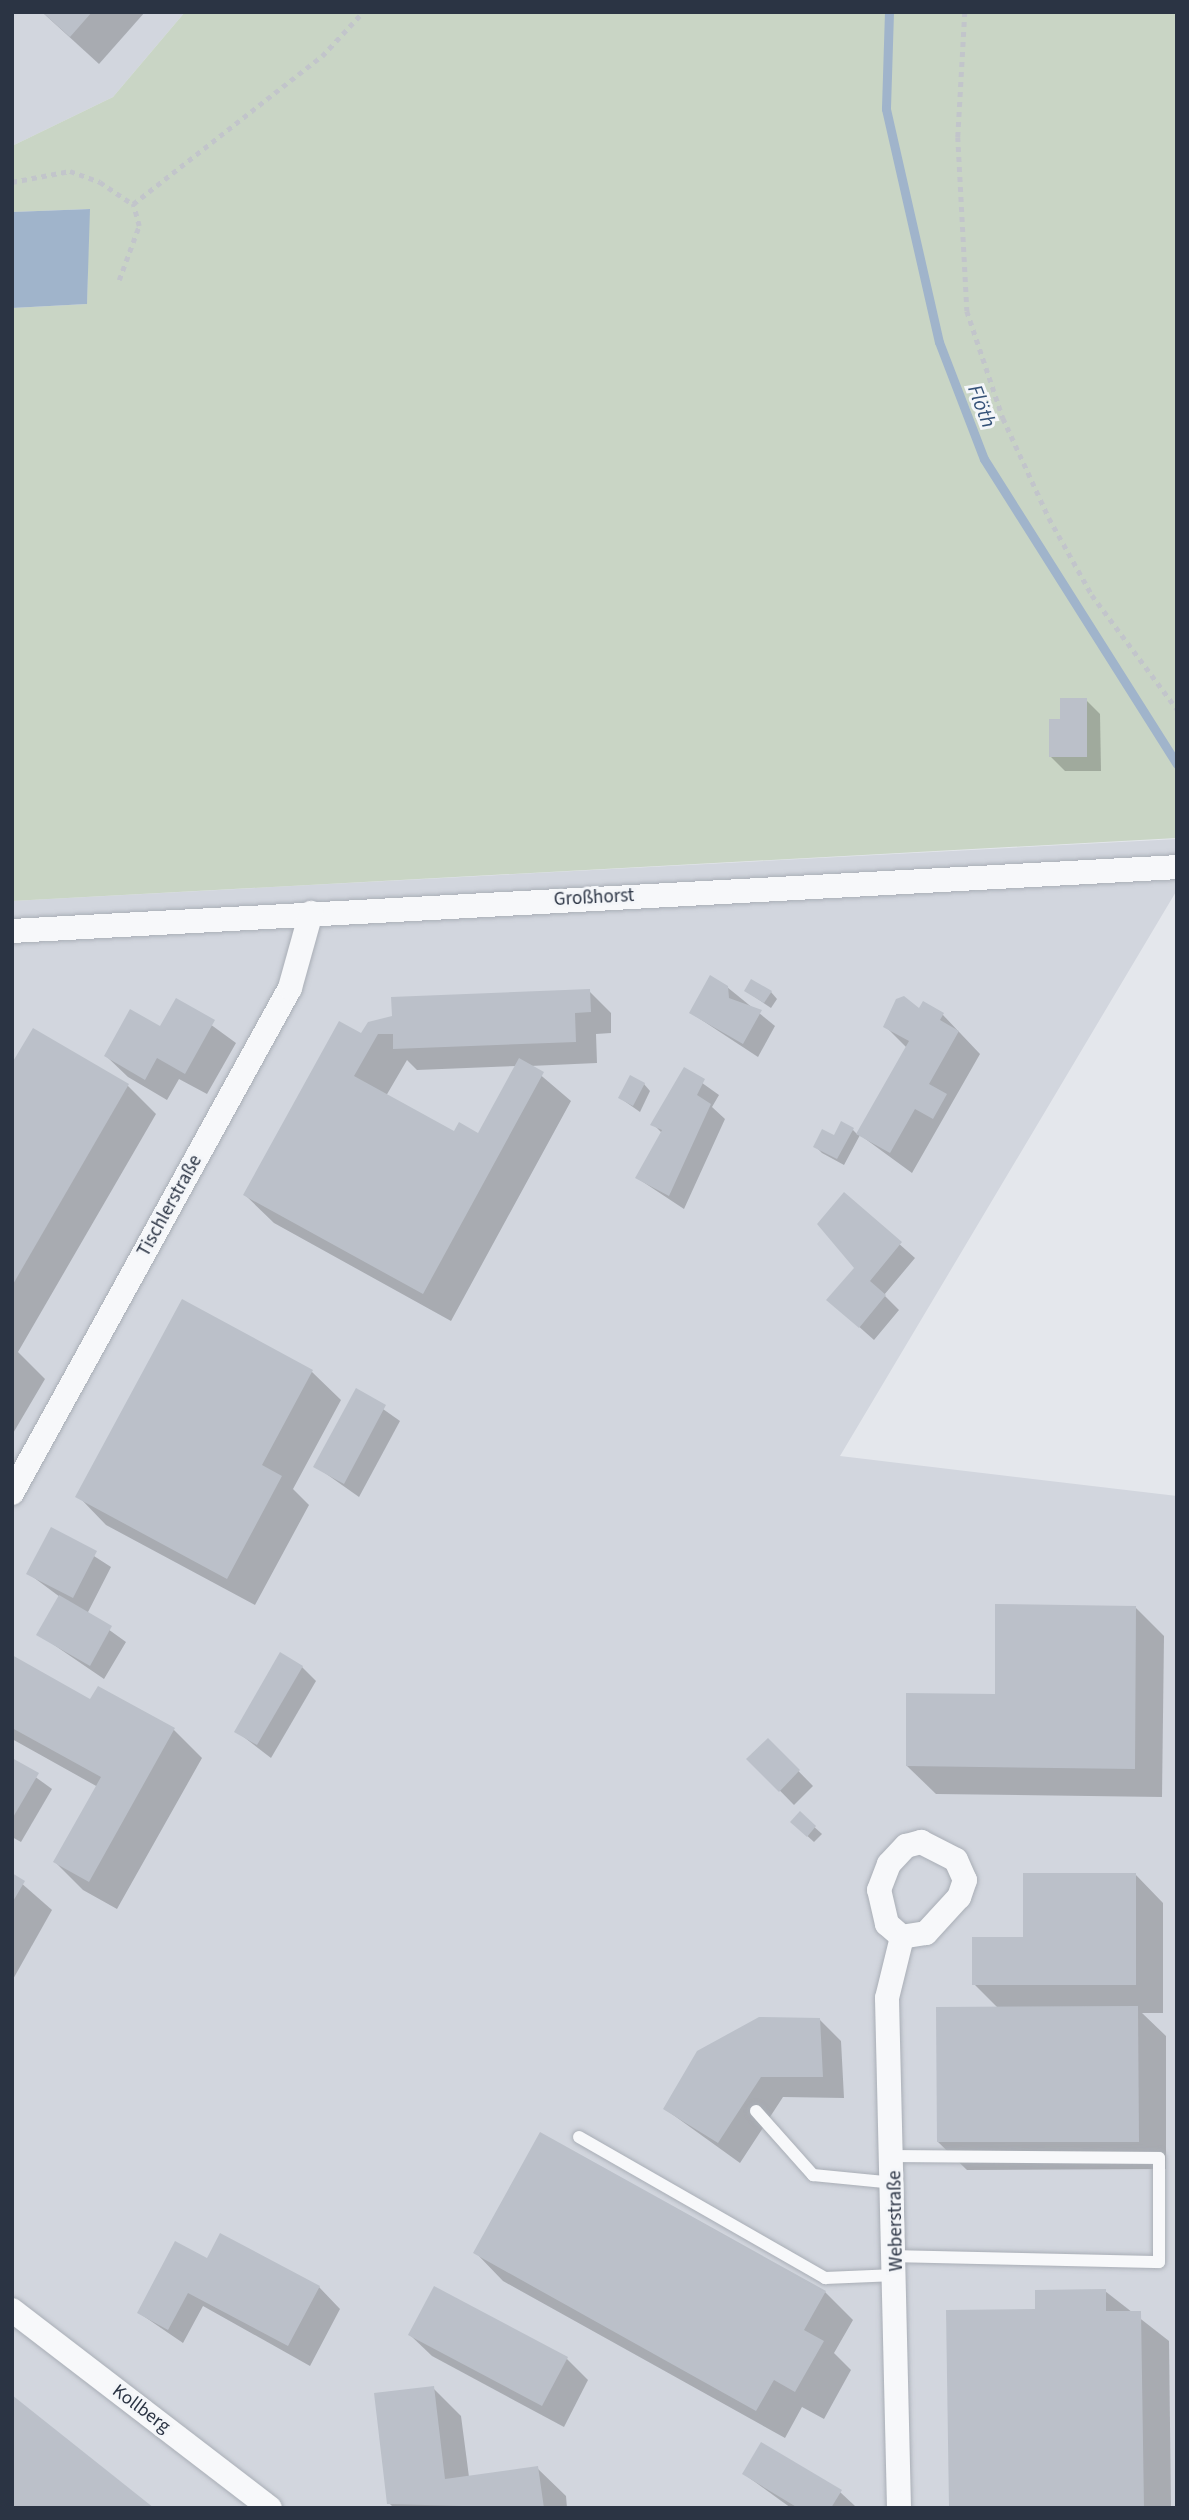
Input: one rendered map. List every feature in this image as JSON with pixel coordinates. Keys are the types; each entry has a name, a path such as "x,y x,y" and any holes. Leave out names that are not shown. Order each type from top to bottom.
{"street":[{"name":"Großhorst","path":"12,931 1177,867"},
{"name":"Tischlerstraße","path":"12,1493 290,988 311,913"},
{"name":"Weberstraße","path":"899,2508 895,2156 887,1998 902,1937"},
{"name":"Kollberg","path":"12,2310 270,2508"}],"lane":[{"path":"756,2111 813,2175 895,2183"},
{"path":"579,2137 825,2278 896,2266 1159,2262 1159,2158 895,2156"}],"path":[{"path":"133,204 323,56 363,12"},
{"path":"965,12 957,137 967,311 1003,418 1049,517 1093,595 1177,709"},
{"path":"12,182 70,171 100,182 133,204 139,226 119,281"}],"shaded area":[{"path":"12,12 185,12 113,97 12,146"},
{"path":"1177,839 1177,890 840,1456 1177,1496 1177,2508 12,2508 12,901"}],"green space":[{"path":"185,12 1177,12 1177,838 12,901 12,308 87,304 89,209 12,212 12,146 113,97"}],"water":[{"path":"90,209 87,304 12,308 12,212"}],"building":[{"path":"42,12 92,12 70,37"},
{"path":"1060,698 1087,698 1087,757 1049,757 1049,719 1060,719"},
{"path":"710,975 728,986 729,998 762,1010 743,1044 689,1013"},
{"path":"751,979 772,991 764,1003 744,991"},
{"path":"590,989 591,1012 575,1013 576,1042 393,1049 393,1034 378,1034 354,1076 454,1131 459,1122 478,1133 519,1058 544,1072 423,1294 243,1195 339,1021 361,1033 368,1022 392,1016 391,997"},
{"path":"904,996 919,1008 923,1001 944,1013 940,1020 959,1031 929,1084 947,1094 933,1119 915,1109 890,1153 856,1134 909,1041 883,1027 896,999"},
{"path":"176,998 215,1020 185,1074 157,1058 145,1080 104,1056 130,1009 160,1026"},
{"path":"33,1028 129,1084 12,1286 12,1063"},
{"path":"684,1067 705,1079 697,1095 711,1104 669,1196 635,1178 662,1130 650,1125"},
{"path":"630,1075 645,1083 633,1106 618,1098"},
{"path":"841,1121 854,1128 837,1159 813,1147 822,1129 834,1135"},
{"path":"844,1192 902,1242 870,1281 886,1295 859,1328 826,1300 854,1268 817,1224"},
{"path":"182,1299 313,1370 262,1465 282,1476 227,1579 75,1497"},
{"path":"356,1388 386,1405 344,1484 313,1467"},
{"path":"51,1527 97,1551 73,1598 26,1574"},
{"path":"59,1595 112,1626 90,1666 36,1635"},
{"path":"995,1604 1136,1606 1135,1769 906,1766 906,1693 995,1694"},
{"path":"280,1652 303,1666 257,1745 234,1732"},
{"path":"12,1655 90,1699 98,1686 175,1728 89,1882 53,1862 101,1777 12,1728"},
{"path":"768,1738 800,1770 779,1792 746,1759"},
{"path":"12,1758 39,1773 12,1819"},
{"path":"800,1811 816,1826 807,1837 790,1822"},
{"path":"12,1873 25,1881 12,1903"},
{"path":"1023,1873 1136,1873 1136,1985 972,1985 972,1937 1023,1937"},
{"path":"1138,2006 1139,2142 937,2142 936,2007"},
{"path":"759,2017 820,2018 823,2077 761,2077 718,2143 663,2109 697,2051"},
{"path":"540,2132 826,2291 804,2330 824,2341 795,2392 774,2380 756,2411 473,2253"},
{"path":"220,2233 320,2286 288,2346 188,2293 168,2330 137,2313 175,2241 207,2258"},
{"path":"434,2286 568,2357 542,2406 408,2335"},
{"path":"1106,2289 1106,2311 1141,2311 1144,2508 949,2508 946,2310 1035,2309 1035,2290"},
{"path":"434,2386 445,2479 538,2466 544,2508 387,2504 374,2393"},
{"path":"12,2395 154,2508 12,2508"},
{"path":"761,2442 842,2490 831,2508 798,2508 742,2474"}],"waterway":[{"name":"Flöth","path":"889,12 886,109 939,342 984,459 1177,764"}]}
